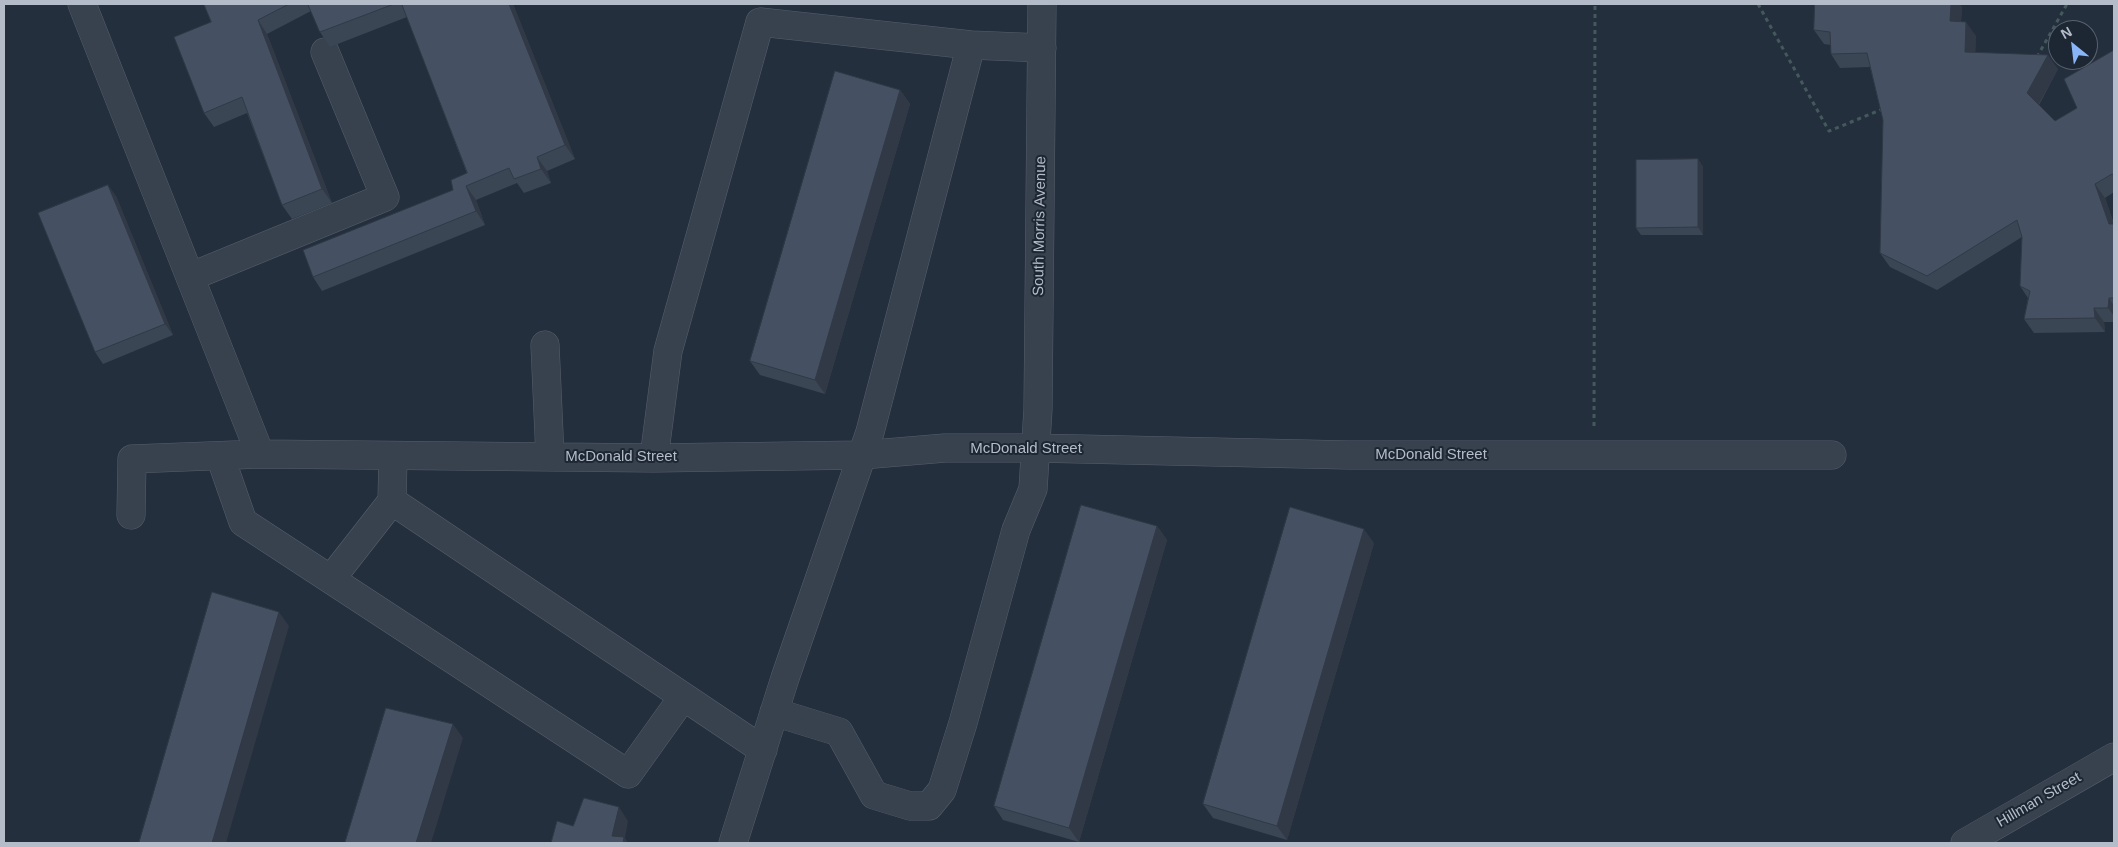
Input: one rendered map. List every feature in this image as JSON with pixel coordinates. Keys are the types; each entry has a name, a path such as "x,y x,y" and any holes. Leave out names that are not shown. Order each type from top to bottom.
{"street":[{"path":"82,4 260,454"},
{"name":"South Morris Avenue","path":"774,712 839,732 874,794 910,806 930,806 942,790 963,723 1016,530 1033,489 1036,448 1042,4"},
{"path":"654,458 668,351 760,22 972,45 1042,48"},
{"path":"733,843 774,712 862,455 972,45"},
{"path":"190,277 385,198 325,52"},
{"path":"545,345 550,457"},
{"name":"McDonald Street","path":"131,515 132,459 260,454 654,458 862,455 945,448 1036,448 1348,454 1832,455"},
{"path":"220,456 243,522 628,774 683,696"},
{"path":"330,579 392,501 393,456"},
{"path":"392,501 763,750"},
{"name":"Hillman Street","path":"1965,843 2114,757"}],"path":[{"path":"1594,454 1596,4"},
{"path":"1758,4 1829,131 1886,108"},
{"path":"2035,60 2067,4"}],"building":[{"path":"204,4 289,4 258,20 322,189 282,205 242,97 204,113 174,37 211,22"},
{"path":"308,4 394,4 320,32"},
{"path":"402,4 509,4 565,145 537,157 541,169 514,179 509,168 466,186 476,211 313,277 303,250 453,190 451,180 467,173"},
{"path":"1815,4 1951,4 1950,21 1966,22 1965,52 2048,55 2027,93 2055,121 2077,108 2064,79 2080,70 2098,70 2098,59 2114,50 2114,175 2112,174 2095,184 2109,224 2114,224 2114,298 2109,298 2108,308 2094,308 2095,318 2024,319 2030,291 2020,286 2022,237 2017,220 1927,276 1880,253 1883,120 1867,53 1831,54 1830,32 1814,30"},
{"path":"835,71 900,90 815,380 750,361"},
{"path":"1698,159 1698,227 1636,228 1636,160"},
{"path":"108,185 165,324 95,352 38,213"},
{"path":"1081,505 1157,526 1069,828 994,806"},
{"path":"1290,507 1364,529 1277,826 1203,804"},
{"path":"212,592 279,612 212,843 139,843"},
{"path":"386,708 453,724 416,843 345,843"},
{"path":"584,798 619,807 612,836 624,837 623,843 551,843 557,821 573,826"}]}
